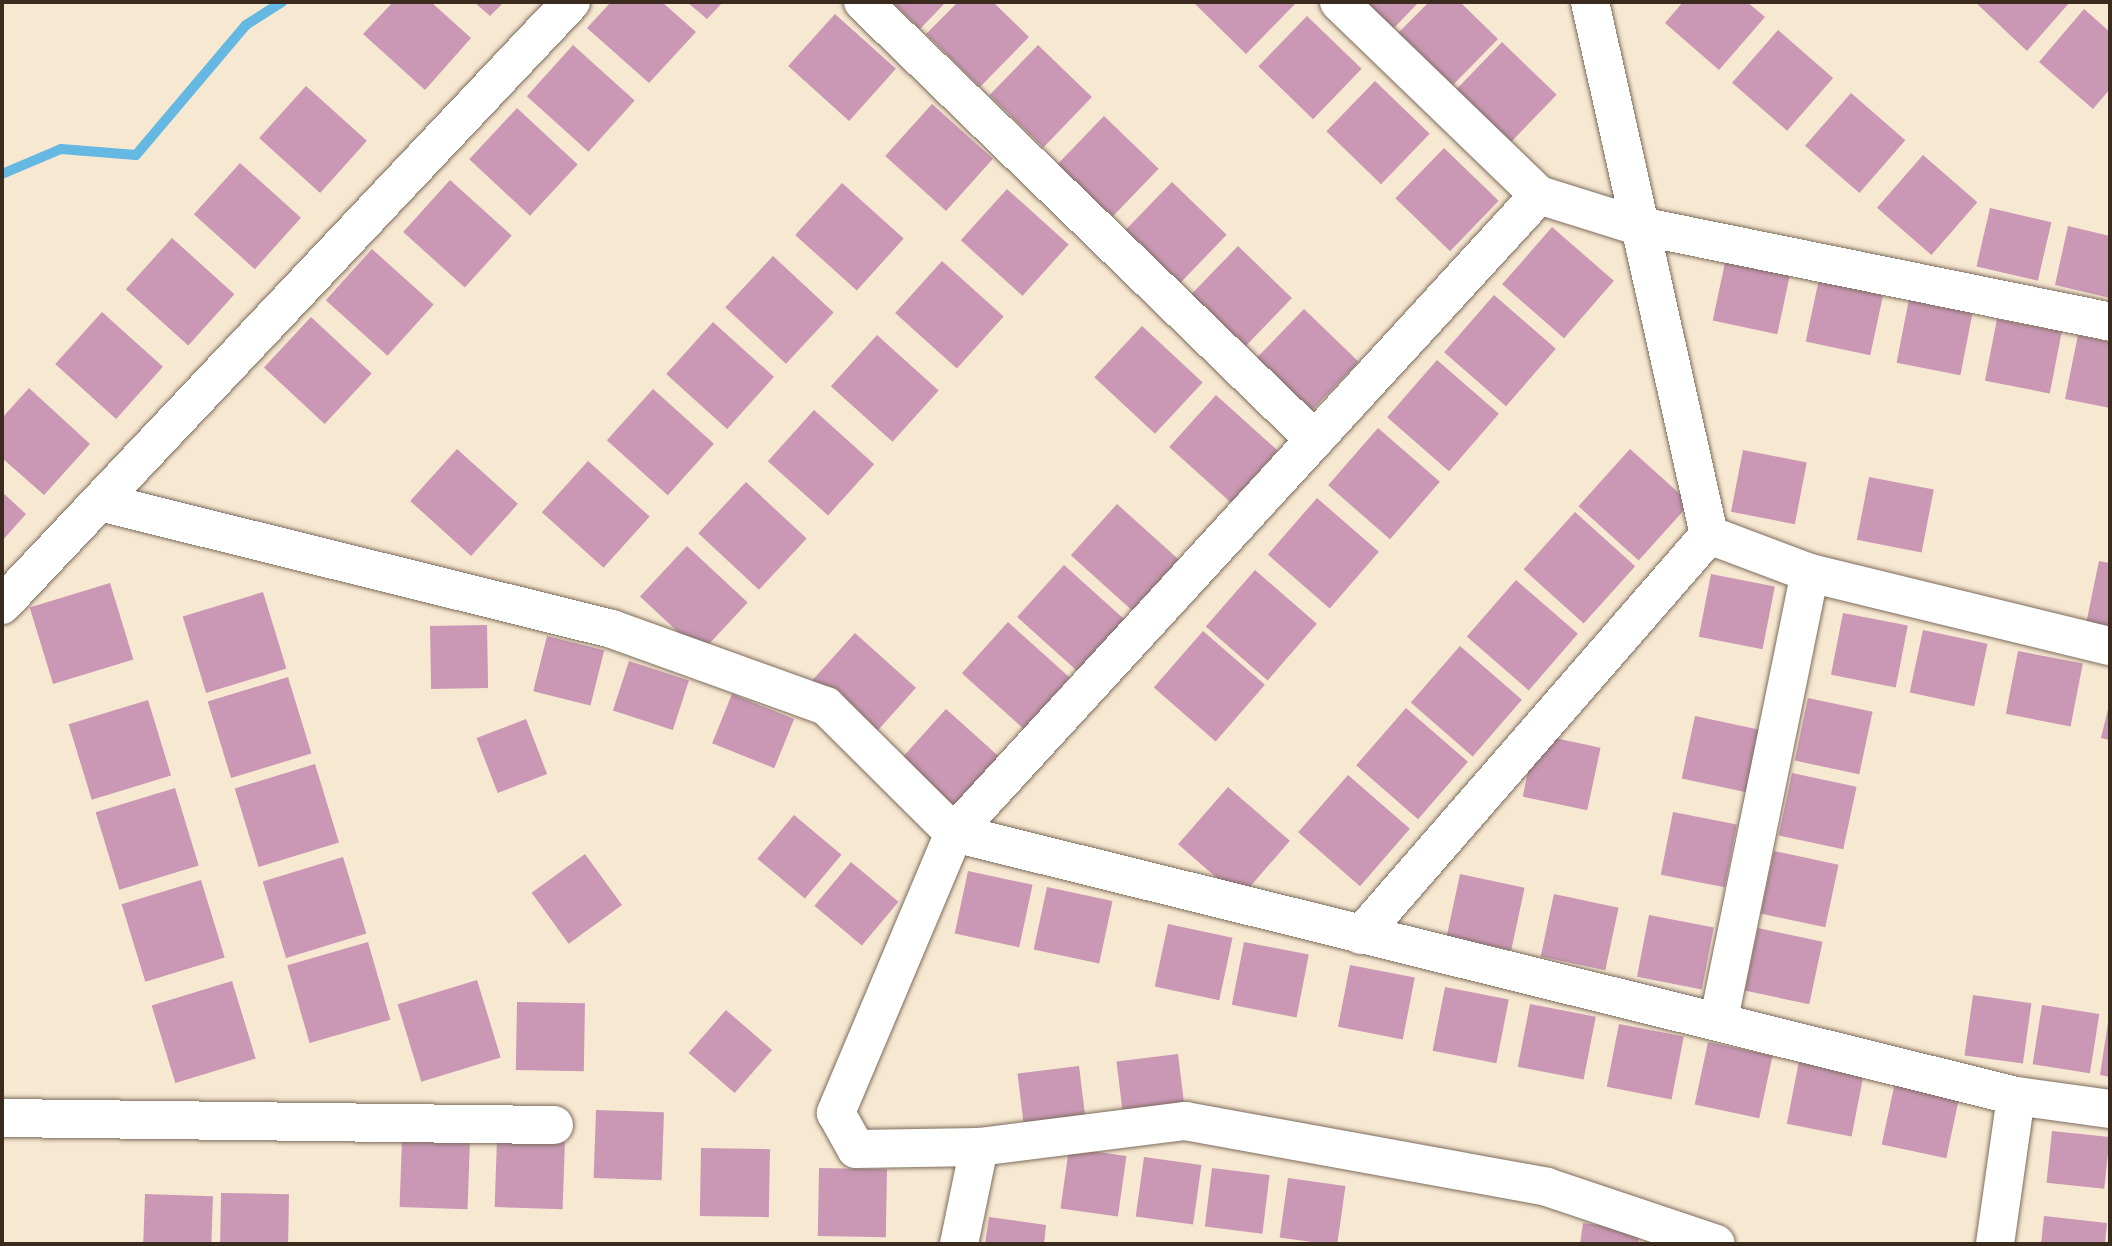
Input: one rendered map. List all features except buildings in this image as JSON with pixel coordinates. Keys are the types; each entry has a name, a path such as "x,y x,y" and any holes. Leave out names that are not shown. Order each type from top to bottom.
{"street":[{"path":"2,605 104,503 572,2"},
{"path":"863,2 1315,440"},
{"path":"1339,2 1539,195 1635,225 2110,322"},
{"path":"1590,2 1635,225 1709,535"},
{"path":"1539,195 954,833 836,1113 856,1149 979,1147 1185,1122 1547,1187 1716,1244"},
{"path":"104,503 612,629 827,706 954,833 1361,935 1719,1019 2016,1096 2110,1109"},
{"path":"1709,535 1810,573 2110,646"},
{"path":"1361,935 1709,535"},
{"path":"1719,1019 1810,573"},
{"path":"1995,1244 2016,1096"},
{"path":"2,1118 554,1125"},
{"path":"959,1244 979,1147"}],"waterway":[{"path":"2,174 61,149 136,155 246,25 282,2"}]}
